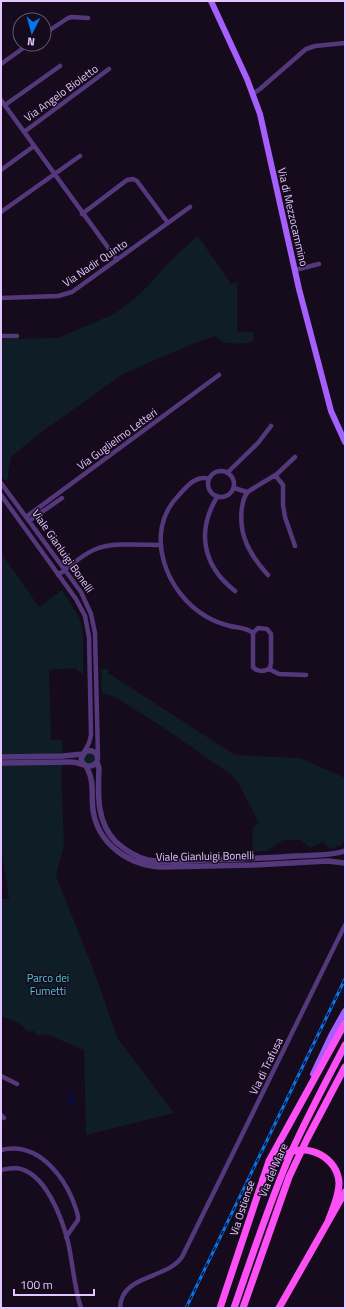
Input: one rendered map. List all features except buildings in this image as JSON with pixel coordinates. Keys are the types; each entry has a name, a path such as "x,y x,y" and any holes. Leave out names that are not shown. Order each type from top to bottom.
{"main road":[{"name":"Via di Mezzocammino","path":"211,1 234,48 260,114 295,270 331,411 345,442"},
{"path":"293,1118 332,1034 345,1011"},
{"name":"Via Ostiense","path":"220,1308 271,1158 345,1024"},
{"name":"Via del Mare","path":"234,1308 268,1211 288,1162 345,1045"},
{"name":"Via del Mare","path":"243,1308 289,1177 345,1067"},
{"path":"263,1179 274,1162 289,1152 305,1150 321,1154 333,1167 338,1181 337,1196 328,1219"},
{"path":"280,1306 328,1219 345,1192"}],"street":[{"path":"52,29 68,18 88,18"},
{"path":"253,94 260,90 306,49 315,46 345,43"},
{"path":"1,64 18,52"},
{"path":"5,105 60,66"},
{"name":"Via Angelo Bioletto","path":"24,132 109,70"},
{"path":"1,100 82,214 117,260"},
{"path":"1,170 34,146"},
{"path":"1,212 80,156"},
{"path":"82,214 127,180 132,179 137,181 168,223"},
{"name":"Via Nadir Quinto","path":"1,298 58,296 66,294 76,289 190,208"},
{"path":"295,270 319,264"},
{"path":"1,336 17,336"},
{"name":"Via Guglielmo Letteri","path":"27,519 219,375"},
{"path":"227,473 258,444 270,426"},
{"path":"268,575 251,553 242,532 241,513 244,499 247,492 275,475 295,457"},
{"path":"216,472 227,473 234,481 234,488 228,496 217,496 210,492 209,480 212,475 216,472"},
{"path":"275,475 283,486 285,517 296,546"},
{"path":"209,480 202,478 195,480 182,491 168,510 164,520 161,545 168,574 184,600 212,620 230,626 267,629 271,634 271,663 269,669"},
{"name":"Viale Gianluigi Bonelli","path":"1,483 85,598 91,614 94,624 98,734 97,760 100,806 105,827 120,846 132,854 142,858 165,861 268,858 329,854 345,851"},
{"path":"234,488 247,492"},
{"name":"Viale Gianluigi Bonelli","path":"1,495 58,575 85,616 88,628 91,735 89,743 82,754"},
{"path":"217,496 206,521 204,533 206,548 210,561 216,572 235,591"},
{"path":"27,519 62,498"},
{"path":"58,575 94,550 104,546 161,545"},
{"path":"243,628 253,633"},
{"path":"258,628 253,633 253,667 259,670 269,669 275,673 306,675"},
{"path":"1,757 63,759 92,766 97,760 95,752 90,750 82,754 63,759 1,763"},
{"path":"82,754 81,759 84,765"},
{"name":"Viale Gianluigi Bonelli","path":"84,765 91,777 93,810 100,830 117,852 137,863 153,867 252,865 328,861 345,863"},
{"name":"Via di Trafusa","path":"120,1308 122,1297 129,1288 140,1281 173,1266 179,1261 203,1216 345,925"},
{"path":"1,1076 17,1084"},
{"path":"1,1150 14,1148 30,1151 40,1157 55,1171 66,1188 78,1216 78,1220 66,1236"},
{"path":"1,1170 11,1168 28,1172 37,1180 51,1198 66,1236 81,1308"}],"green space":[{"path":"198,236 231,284 237,282 237,332 252,332 254,336 252,342 225,343 216,336 194,343 123,374 36,436 11,457 8,479 4,480 1,475 1,339 58,338 114,314 148,286 171,260"},
{"name":"Parco dei Fumetti","path":"1,553 39,607 62,590 79,617 82,626 83,675 75,668 49,670 51,740 62,740 63,768 61,769 64,845 56,876 92,966 118,1039 174,1113 86,1135 84,1050 46,1034 38,1036 33,1030 29,1032 20,1024 1,1016 1,899 9,899 1,846"},
{"path":"101,669 108,669 108,673 235,755 300,758 345,778 345,840 341,845 331,849 322,842 310,848 301,840 283,840 267,851 252,852 253,828 259,823 239,784 233,776 161,726 115,697 102,693"},
{"path":"87,754 91,754 93,755 93,763 87,764 84,761 84,757"}],"shaded area":[{"path":"69,1093 75,1094 73,1106 67,1105"}],"railway":[{"path":"186,1308 345,979"}]}
